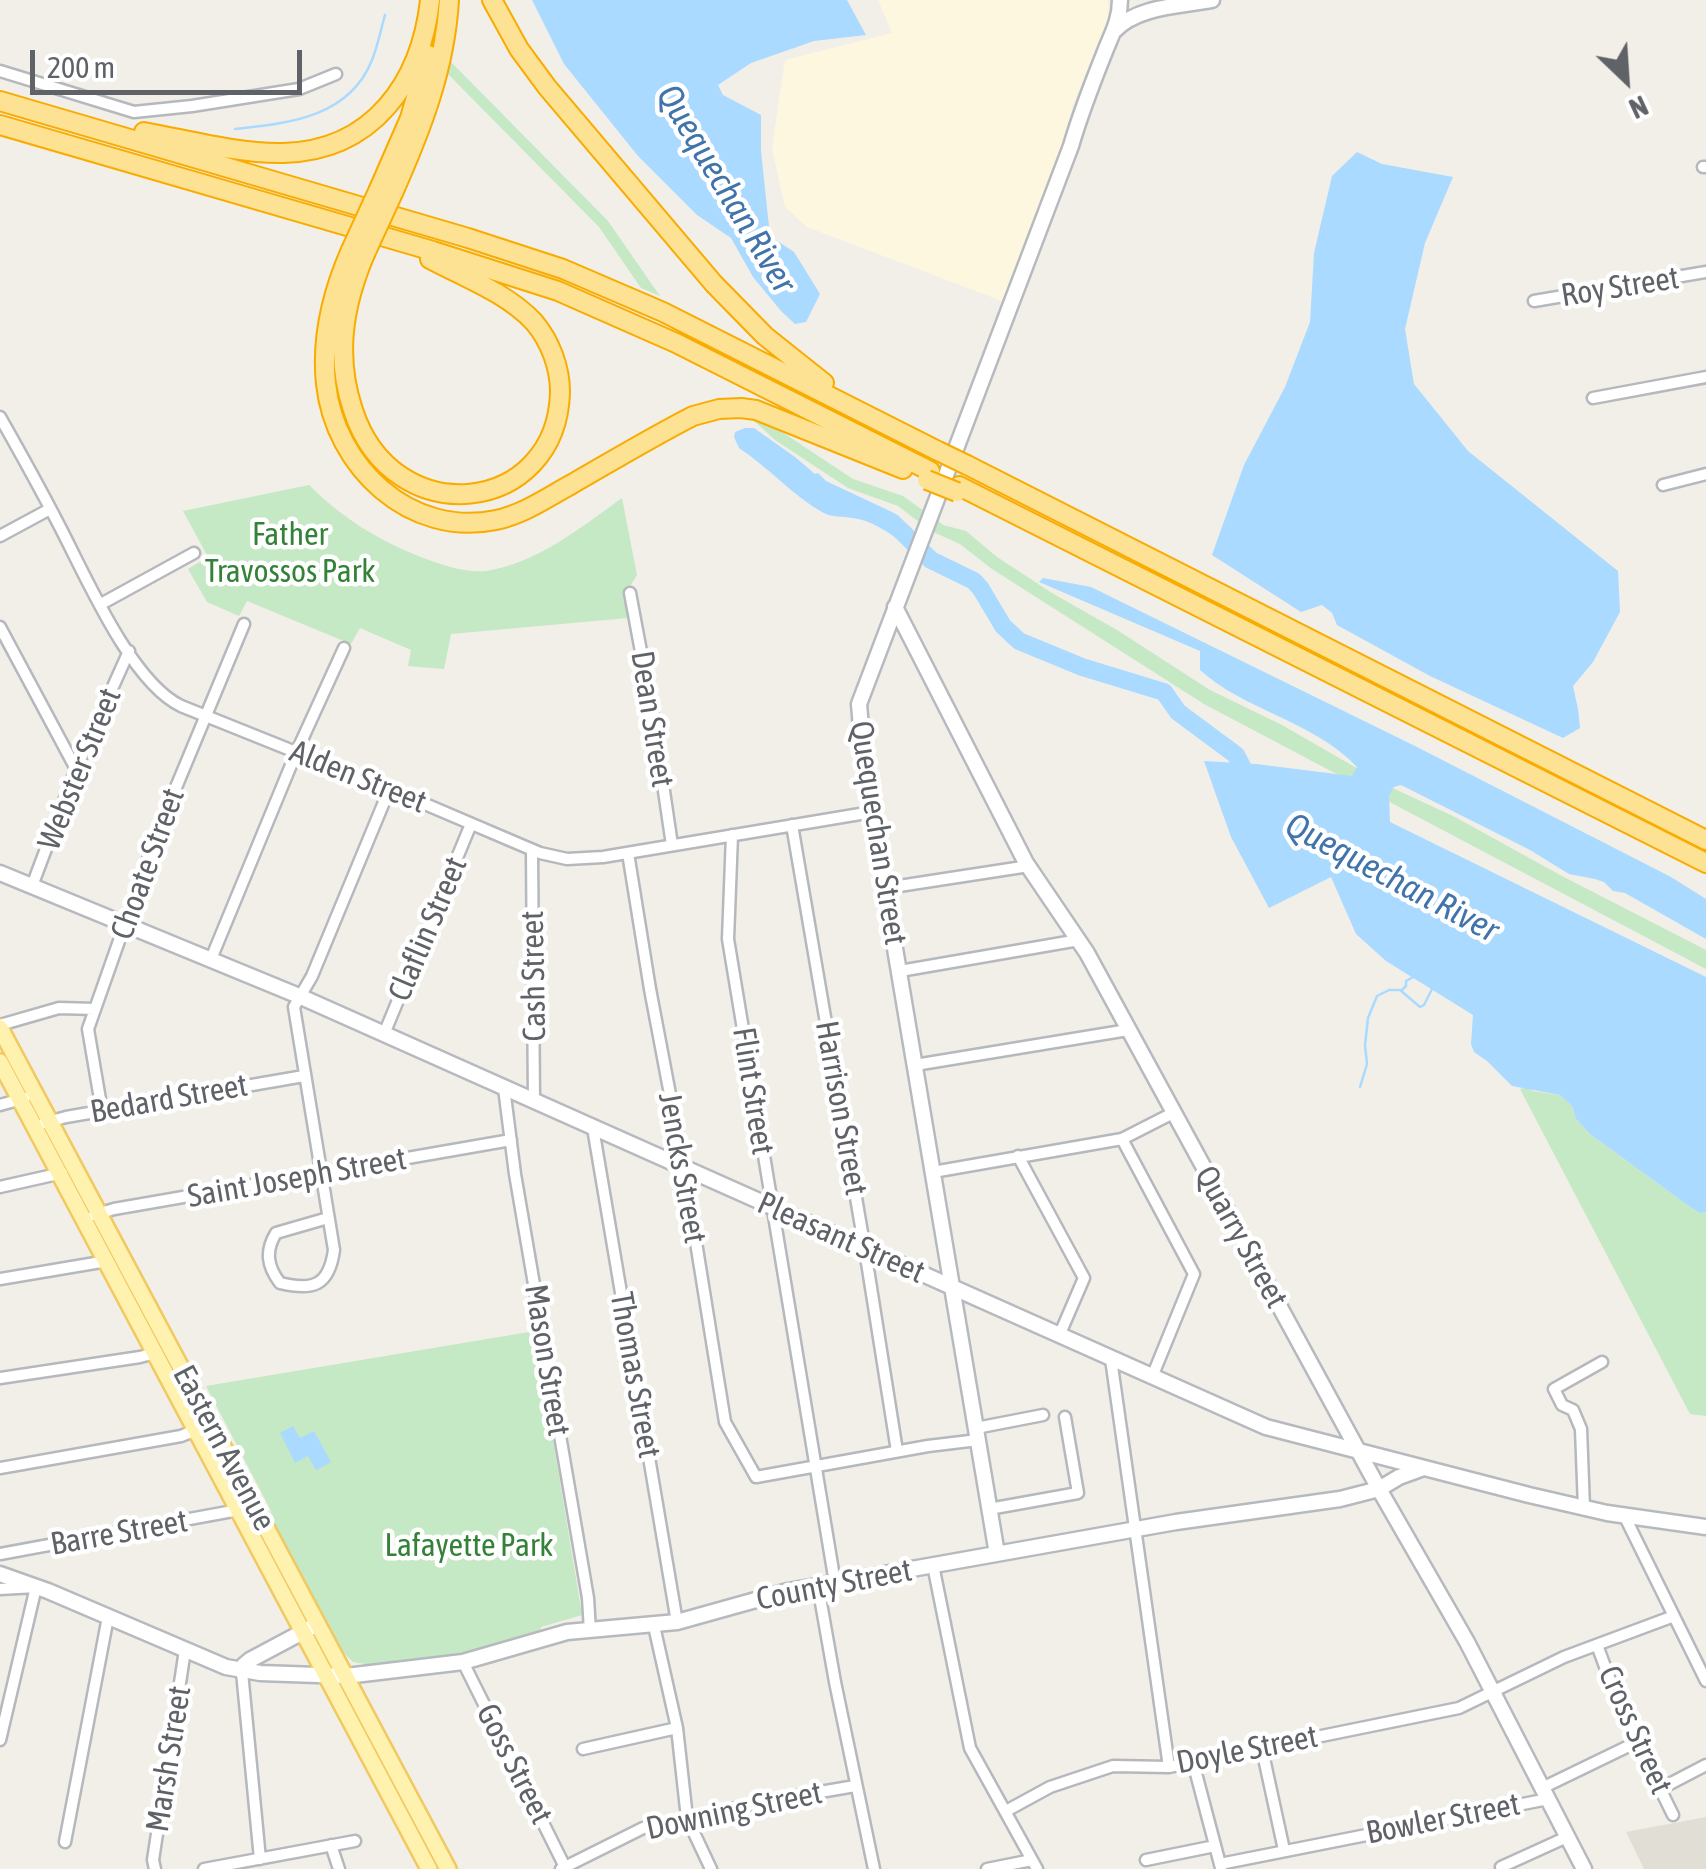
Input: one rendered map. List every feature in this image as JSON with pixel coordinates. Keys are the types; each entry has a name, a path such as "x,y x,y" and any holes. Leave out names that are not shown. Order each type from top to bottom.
{"highway":[{"path":"432,0 423,124 336,288 327,328 324,367 332,413 346,447 368,478 388,496 419,514 440,520 473,523 506,517 692,416 732,408 756,410 929,475"},
{"path":"52,115 261,152 310,150 352,134 384,110 431,50 449,0"},
{"path":"492,0 531,67 693,260 754,326 860,411"},
{"path":"0,101 532,258 653,307 1706,840"},
{"path":"0,125 390,238 558,292 676,343 929,475 1038,526 1706,864"},
{"path":"358,252 342,351 349,398 360,430 385,466 422,488 442,494 479,492 498,486 516,476 538,455 550,436 557,416 559,378 549,345 531,319 510,302 390,238"}],"main road":[{"name":"Quequechan Street","path":"997,1554 864,764 858,704 1114,32 1120,0"},
{"path":"1114,32 1145,12 1212,0"},
{"name":"Quarry Street","path":"896,607 1029,866 1079,940 1379,1489 1467,1642 1584,1869"},
{"name":"Pleasant Street","path":"0,873 300,996 1266,1427 1584,1508 1706,1527"},
{"name":"Eastern Avenue","path":"0,1027 28,1097 92,1217 123,1258 310,1628 327,1677 429,1869"},
{"name":"Eastern Avenue","path":"0,1062 28,1097"},
{"name":"Eastern Avenue","path":"92,1217 106,1261 238,1510 310,1628 346,1676 448,1869"},
{"name":"County Street","path":"0,1574 242,1672 346,1676 463,1662 550,1636 678,1622 760,1597 818,1586 1136,1529 1337,1499 1379,1489 1423,1468"},
{"path":"242,1672 250,1660 310,1628"}],"street":[{"path":"0,72 134,112 300,88 336,74"},
{"name":"Roy Street","path":"1534,301 1706,272"},
{"path":"1593,398 1706,378"},
{"name":"Alden Street","path":"0,418 129,652 168,699 554,857 574,859 628,853 872,812"},
{"path":"1662,485 1706,474"},
{"path":"0,536 50,509"},
{"path":"101,604 194,554"},
{"name":"Dean Street","path":"630,593 672,845"},
{"name":"Choate Street","path":"102,1111 88,1028 157,833 244,624"},
{"path":"0,627 76,770"},
{"path":"211,959 344,648"},
{"name":"Webster Street","path":"32,886 76,770 129,652"},
{"path":"328,1218 276,1232 267,1258 270,1271 280,1283 299,1288 318,1283 332,1268 334,1250 294,1007 312,976 389,790"},
{"name":"Claflin Street","path":"384,1034 472,824"},
{"name":"Harrison Street","path":"792,824 896,1451"},
{"name":"Flint Street","path":"732,835 728,940 835,1583"},
{"name":"Cash Street","path":"532,850 534,1102"},
{"name":"Jencks Street","path":"628,853 725,1422 756,1476 816,1465"},
{"path":"886,888 1029,866"},
{"path":"900,971 1079,940"},
{"path":"0,1027 59,1008 94,1009"},
{"path":"916,1066 1128,1030"},
{"name":"Bedard Street","path":"42,1124 304,1076"},
{"name":"Mason Street","path":"504,1088 588,1598 590,1631"},
{"path":"0,1106 28,1097"},
{"path":"934,1172 1122,1139 1173,1113"},
{"name":"Thomas Street","path":"593,1128 678,1622"},
{"path":"1122,1139 1194,1274 1152,1377"},
{"name":"Saint Joseph Street","path":"92,1217 511,1140"},
{"path":"1018,1156 1084,1278 1060,1336"},
{"path":"0,1187 67,1171"},
{"path":"0,1280 123,1258"},
{"path":"0,1378 140,1358 155,1352"},
{"path":"1111,1359 1169,1767"},
{"path":"1584,1508 1581,1429 1573,1410 1562,1404 1554,1389 1602,1362"},
{"path":"816,1465 977,1434 1042,1415"},
{"path":"989,1509 1078,1493 1065,1418"},
{"path":"0,1468 181,1436 196,1430"},
{"name":"Barre Street","path":"0,1554 238,1510"},
{"path":"1624,1515 1706,1681"},
{"path":"933,1566 970,1748 1034,1864 987,1869"},
{"path":"818,1586 874,1869"},
{"path":"0,1589 36,1587 6,1688 0,1740"},
{"path":"65,1842 108,1616"},
{"name":"Doyle Street","path":"1006,1812 1050,1787 1113,1766 1169,1767 1459,1708 1564,1657 1674,1616"},
{"path":"654,1626 676,1728 687,1818 712,1869"},
{"name":"Cross Street","path":"1597,1644 1620,1707 1673,1815"},
{"name":"Marsh Street","path":"155,1869 153,1860 186,1650"},
{"name":"Goss Street","path":"463,1662 563,1868"},
{"path":"242,1672 260,1859"},
{"path":"582,1749 676,1728"},
{"name":"Bowler Street","path":"1221,1866 1545,1794 1637,1742"},
{"path":"1262,1749 1284,1850"},
{"path":"1193,1762 1221,1866"},
{"path":"1660,1789 1706,1765"},
{"name":"Downing Street","path":"563,1868 643,1828 855,1786"},
{"path":"1501,1867 1568,1838"},
{"path":"204,1869 355,1841"},
{"path":"331,1845 338,1869"},
{"path":"1146,1860 1216,1846"}],"shaded area":[{"path":"878,0 1108,0 1109,17 1002,301 807,227 785,207 772,148 785,60 892,33"},
{"path":"1706,1817 1706,1869 1644,1869 1626,1832"}],"green space":[{"path":"447,58 608,221 660,296 641,288 599,227 444,70"},
{"path":"741,409 758,412 853,479 903,496 924,511 919,522 898,506 848,488 775,440"},
{"name":"Father Travossos Park","path":"309,485 349,519 394,545 441,564 478,571 505,567 541,552 622,498 637,575 623,597 628,618 451,634 444,669 408,666 411,650 360,628 351,644 247,601 239,616 207,602 188,569 208,557 183,511"},
{"path":"936,519 966,531 1052,593 1210,690 1706,950 1706,969 1204,704 992,569 960,544 931,531"},
{"path":"1527,1087 1560,1095 1590,1134 1690,1207 1706,1212 1706,1416 1690,1414 1520,1089"},
{"name":"Lafayette Park","path":"535,1331 582,1615 469,1653 371,1665 353,1662 341,1650 206,1386"}],"water":[{"path":"532,0 847,0 866,35 814,41 751,63 718,85 723,95 761,115 770,236 794,252 820,294 806,322 795,324 781,311 753,277 731,238 697,215 638,156 564,64"},
{"path":"1357,152 1382,164 1453,177 1425,243 1405,329 1414,384 1468,451 1618,571 1620,612 1593,662 1573,686 1580,728 1563,738 1430,676 1337,625 1332,613 1322,605 1301,612 1212,555 1244,465 1285,387 1310,322 1314,253 1332,176"},
{"path":"754,428 826,481 894,513 910,531 903,543 873,524 826,514 800,498 739,448 735,432"},
{"path":"1043,578 1091,587 1413,745 1671,877 1706,899 1706,939 1625,893 1613,891 1604,882 1569,874 1401,785 1394,787 1389,796 1390,822 1706,977 1706,1212 1690,1207 1590,1134 1560,1095 1512,1086 1474,1052 1473,1015 1386,961 1356,934 1331,877 1269,908 1231,837 1204,761 1352,776 1357,767 1320,738 1218,684 1200,670 1200,651 1039,582"},
{"path":"293,1426 300,1438 314,1431 331,1462 316,1470 308,1456 295,1463 280,1433"}],"waterway":[{"path":"235,129 296,120 333,106 362,79 385,15"},
{"name":"Quequechan River","path":"892,522 931,560 974,581 1003,626 1019,641 1082,667 1164,692 1178,712 1236,755 1250,782"},
{"path":"1402,990 1413,977"},
{"path":"1360,1087 1367,1064 1368,1018 1377,996 1400,990 1420,1007 1432,989"}]}
